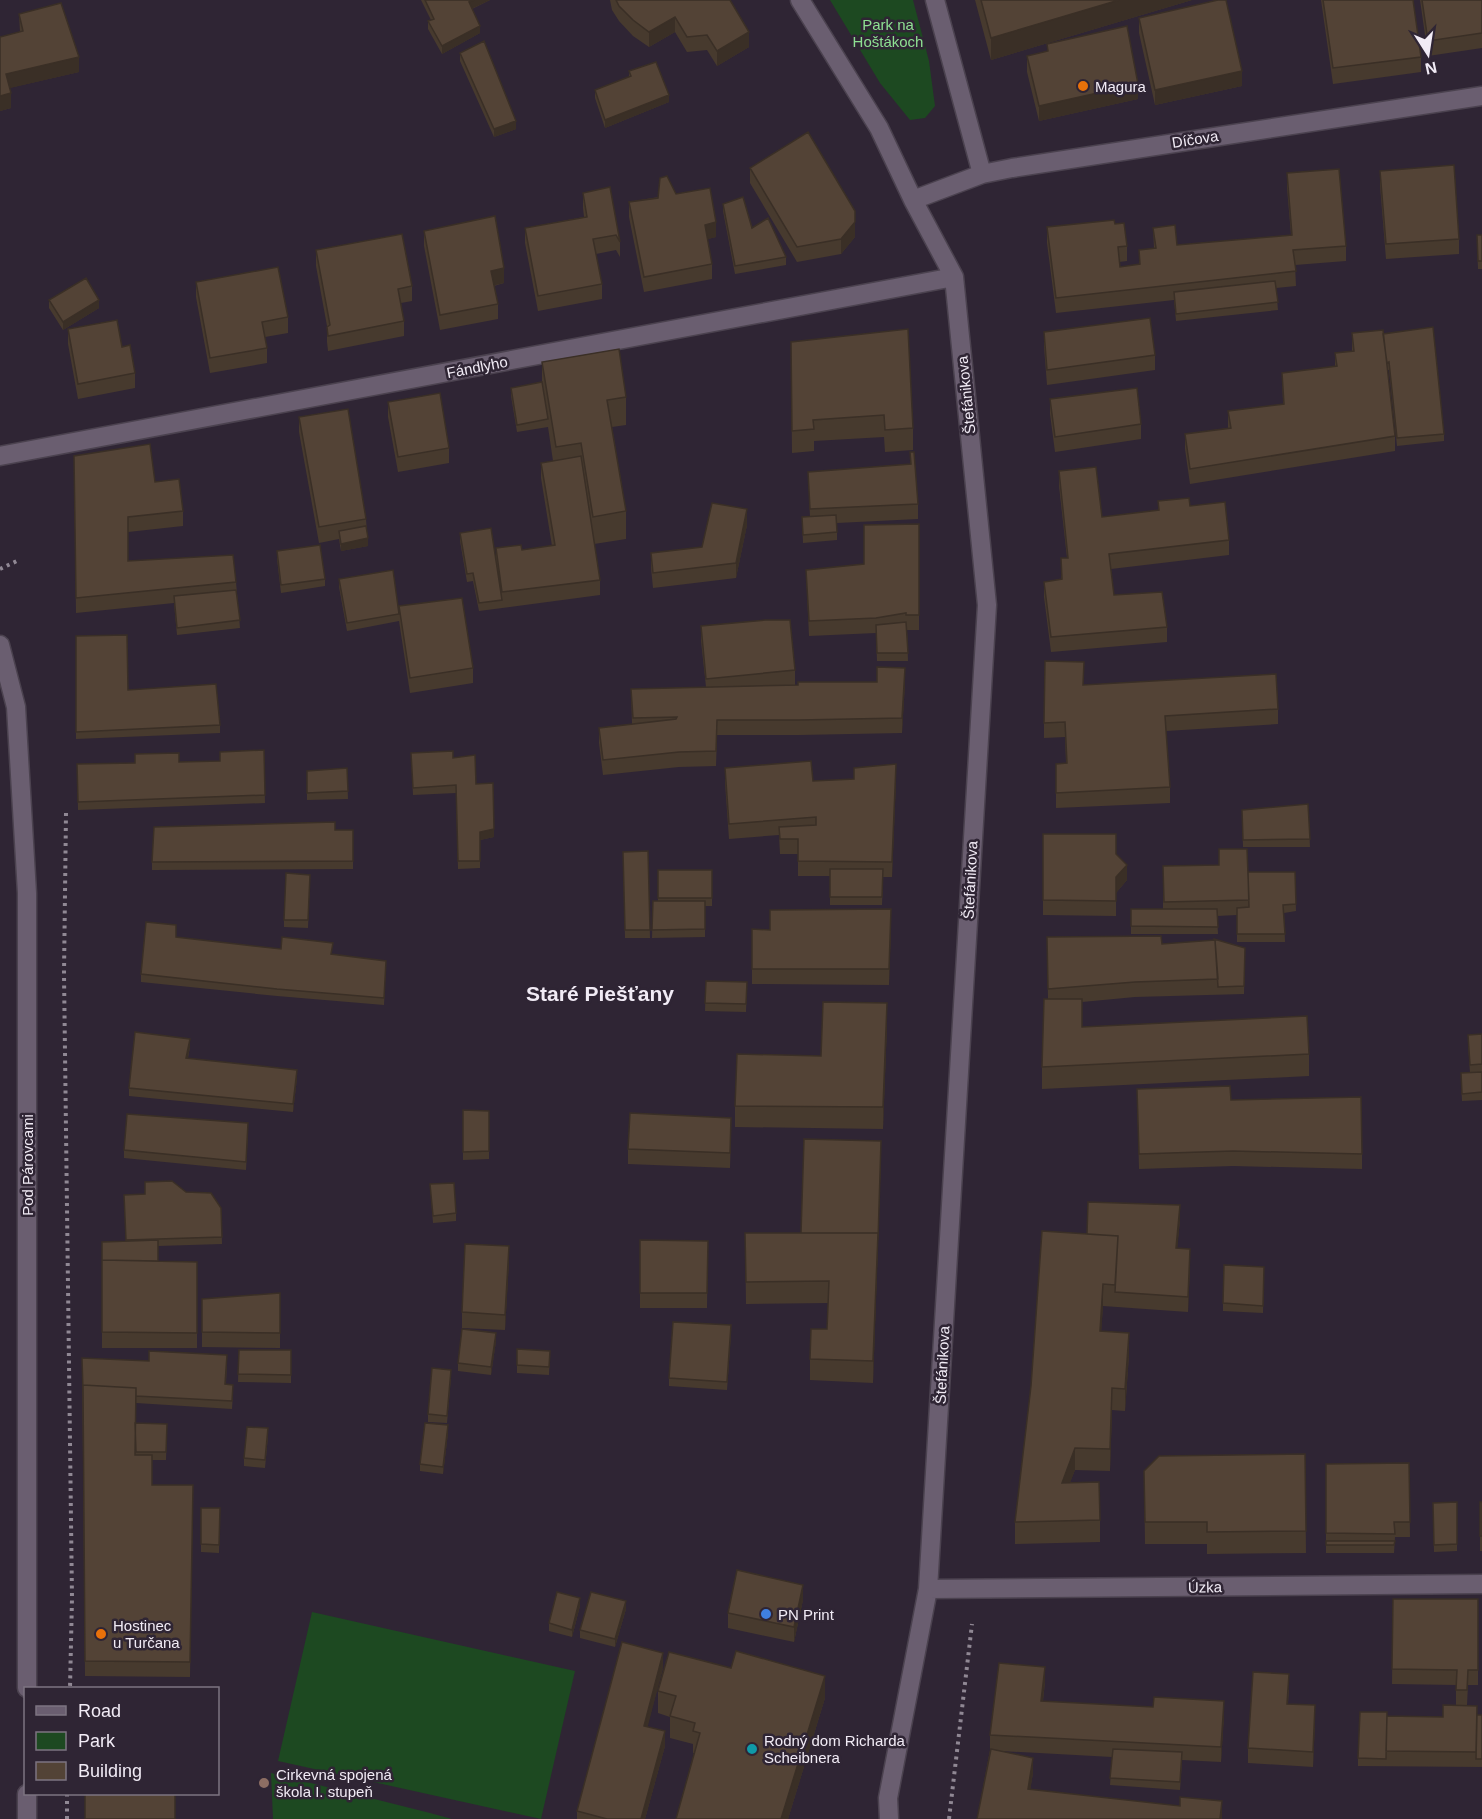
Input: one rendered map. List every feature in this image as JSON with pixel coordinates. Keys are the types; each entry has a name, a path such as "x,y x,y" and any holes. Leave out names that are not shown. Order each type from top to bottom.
{"street":[{"name":"Štefánikova","path":"800,0 879,128 913,200 954,277 987,605 928,1589 888,1798 889,1819"},
{"path":"935,0 982,174"},
{"name":"Díčova","path":"913,200 982,174 1012,168 1482,96"},
{"name":"Fándlyho","path":"0,456 954,277"},
{"name":"Pod Párovcami","path":"0,645 16,707 27,893 27,1687"},
{"name":"Úzka","path":"928,1589 1482,1584"},
{"path":"27,1795 27,1819"},
{"name":"Štefánikova","path":"877,1819 888,1798"}],"path":[{"path":"0,569 19,560"},
{"path":"66,813 64,974 72,1598 70,1687"},
{"path":"949,1819 971,1625 976,1619"},
{"path":"67,1819 68,1795"}],"green space":[{"name":"Park na Hoštákoch","path":"830,0 913,0 929,61 935,106 925,118 910,120 880,83"},
{"path":"312,1612 575,1671 541,1819 278,1761"},
{"path":"271,1773 430,1813 452,1819 273,1819"}],"building":[{"path":"425,0 474,0 469,2 480,26 442,46 428,21 434,19"},
{"path":"616,0 730,0 749,32 717,51 707,35 687,37 675,17 649,32 633,20"},
{"path":"981,0 1119,0 991,38"},
{"path":"1226,0 1242,71 1155,90 1139,18"},
{"path":"1323,0 1413,0 1421,57 1333,68"},
{"path":"1422,0 1482,0 1482,33 1428,41"},
{"path":"61,3 79,57 6,74 11,93 0,96 0,37 23,31 19,14"},
{"name":"Magura","path":"1127,26 1138,84 1039,106 1027,56 1048,51 1047,44"},
{"path":"484,41 516,121 494,129 460,53"},
{"path":"656,62 669,95 605,120 595,90 631,76 629,71"},
{"path":"808,132 855,211 855,222 841,239 797,247 750,168"},
{"path":"1454,165 1459,239 1386,244 1380,171"},
{"path":"1339,169 1346,246 1293,250 1296,271 1056,298 1047,227 1114,220 1115,224 1124,223 1127,246 1118,247 1120,267 1140,264 1139,250 1156,248 1153,228 1175,225 1177,245 1292,235 1287,173"},
{"path":"667,176 676,194 710,188 716,222 705,225 712,264 644,277 629,202 658,198 660,178"},
{"path":"610,187 620,242 616,235 593,239 602,284 538,296 525,228 587,217 583,193"},
{"path":"743,197 752,228 768,218 786,257 735,266 723,204"},
{"path":"495,216 504,268 491,271 498,304 440,315 424,231"},
{"path":"402,234 412,286 398,289 404,321 328,336 327,327 330,325 316,250"},
{"path":"1477,235 1482,235 1482,261 1478,261"},
{"path":"278,267 288,317 262,322 267,348 210,358 196,282"},
{"path":"86,278 99,300 63,322 49,300"},
{"path":"1275,281 1278,302 1176,314 1174,292"},
{"path":"1150,318 1155,355 1047,370 1044,332"},
{"path":"117,320 122,347 130,345 135,373 78,384 68,329"},
{"path":"1433,327 1444,434 1397,438 1389,362 1387,363 1383,334"},
{"path":"908,329 913,428 885,430 884,415 813,420 814,429 792,431 791,342"},
{"path":"1383,330 1395,436 1190,469 1185,434 1231,428 1228,411 1284,404 1282,373 1337,366 1335,353 1354,351 1352,333"},
{"path":"619,349 626,397 607,400 626,511 593,517 581,443 556,447 542,362"},
{"path":"542,382 548,419 517,425 511,388"},
{"path":"1137,388 1141,424 1055,437 1050,399"},
{"path":"440,393 449,448 398,457 388,402"},
{"path":"348,409 366,519 319,527 299,417"},
{"path":"150,444 155,482 179,479 183,511 128,517 128,561 233,555 236,582 76,598 74,456"},
{"path":"910,452 914,452 918,504 810,509 808,472 911,464"},
{"path":"581,456 600,580 502,592 496,548 521,545 522,550 555,545 541,463"},
{"path":"1096,467 1102,517 1159,510 1158,501 1189,498 1190,506 1225,502 1229,540 1109,554 1114,595 1162,592 1167,627 1051,637 1044,582 1062,579 1061,558 1068,558 1059,471"},
{"path":"712,503 747,509 736,563 653,573 651,553 702,547"},
{"path":"836,515 837,532 803,535 802,517"},
{"path":"919,524 919,615 906,615 906,613 876,618 809,621 806,570 864,564 864,525"},
{"path":"366,526 368,538 341,544 339,531"},
{"path":"491,528 502,600 479,603 473,573 467,574 460,533"},
{"path":"320,545 325,579 281,585 277,551"},
{"path":"393,570 399,614 347,623 339,579"},
{"path":"236,590 240,620 177,628 174,596"},
{"path":"462,598 473,668 410,678 399,606"},
{"path":"790,620 795,670 706,679 701,626"},
{"path":"906,622 908,653 877,653 876,625"},
{"path":"127,635 128,690 216,684 220,725 76,732 76,636"},
{"path":"1045,661 1084,662 1083,685 1276,674 1278,709 1165,716 1170,787 1056,793 1056,764 1067,763 1065,722 1044,723"},
{"path":"877,667 905,668 902,718 717,720 716,751 679,752 603,760 599,728 676,719 677,717 633,718 631,689 798,685 798,682 877,682"},
{"path":"264,750 265,795 78,802 77,764 135,763 135,754 179,753 179,762 220,761 220,752"},
{"path":"453,751 453,758 475,755 476,784 493,783 494,829 480,832 480,861 458,861 456,785 413,788 411,753"},
{"path":"811,761 813,781 854,779 854,768 896,764 892,862 798,861 798,839 780,839 779,827 816,825 816,817 729,824 725,768"},
{"path":"347,768 348,791 307,793 307,771"},
{"path":"1308,804 1310,839 1243,840 1242,810"},
{"path":"335,822 335,830 353,830 353,861 152,862 154,827"},
{"path":"1043,834 1116,834 1116,854 1127,865 1116,877 1116,901 1043,900"},
{"path":"1219,849 1247,849 1249,900 1164,902 1163,866 1219,865"},
{"path":"648,851 650,930 625,930 623,852"},
{"path":"830,869 883,869 882,897 830,897"},
{"path":"658,870 712,870 712,898 658,898"},
{"path":"1248,872 1295,872 1296,904 1283,905 1285,934 1237,934 1237,908 1249,907"},
{"path":"286,873 310,875 308,920 284,920"},
{"path":"653,901 705,901 705,929 652,930"},
{"path":"891,909 889,969 752,969 752,929 770,930 770,910"},
{"path":"1131,909 1217,909 1218,927 1131,926"},
{"path":"146,922 176,925 176,937 281,949 282,937 333,943 331,954 386,961 384,998 141,974"},
{"path":"1161,936 1162,944 1215,940 1218,979 1135,982 1048,989 1047,937"},
{"path":"1214,939 1245,948 1244,986 1218,987"},
{"path":"706,981 747,982 746,1004 705,1003"},
{"path":"1044,999 1082,999 1082,1027 1307,1016 1309,1054 1042,1067"},
{"path":"823,1002 887,1003 883,1107 735,1106 737,1054 821,1056"},
{"path":"135,1032 190,1039 186,1058 297,1070 293,1104 129,1088"},
{"path":"1482,1034 1482,1064 1470,1065 1468,1035"},
{"path":"1482,1072 1482,1092 1462,1094 1461,1073"},
{"path":"1230,1086 1231,1100 1361,1097 1362,1154 1233,1151 1139,1154 1137,1089"},
{"path":"463,1110 489,1111 489,1151 463,1152"},
{"path":"630,1113 731,1118 730,1153 628,1149"},
{"path":"127,1114 248,1123 246,1162 124,1150"},
{"path":"804,1139 881,1141 878,1240 878,1233 801,1233"},
{"path":"172,1181 186,1192 211,1193 221,1208 222,1237 126,1240 124,1195 145,1194 145,1182"},
{"path":"454,1183 456,1213 433,1216 430,1184"},
{"path":"1088,1202 1180,1205 1176,1248 1190,1249 1188,1297 1115,1292 1118,1236 1087,1234"},
{"path":"1042,1231 1118,1236 1115,1285 1103,1284 1100,1331 1129,1333 1125,1389 1112,1388 1110,1449 1075,1448 1062,1483 1099,1482 1100,1520 1015,1522 1031,1386"},
{"path":"745,1233 878,1233 873,1361 810,1359 811,1329 827,1329 829,1281 746,1282"},
{"path":"158,1240 158,1261 102,1260 102,1242"},
{"path":"640,1240 708,1241 707,1293 640,1293"},
{"path":"465,1244 509,1246 505,1315 462,1312"},
{"path":"102,1260 197,1262 197,1333 102,1332"},
{"path":"1224,1265 1264,1267 1263,1306 1223,1303"},
{"path":"280,1293 280,1333 202,1332 202,1299"},
{"path":"673,1322 731,1325 727,1382 669,1378"},
{"path":"462,1329 496,1333 491,1367 458,1363"},
{"path":"517,1349 550,1351 549,1367 517,1365"},
{"path":"239,1350 291,1350 291,1375 238,1374"},
{"path":"149,1351 227,1355 225,1384 233,1385 232,1401 136,1396 136,1388 83,1385 83,1392 82,1358 149,1361"},
{"path":"432,1368 451,1370 447,1416 428,1414"},
{"path":"83,1385 136,1388 135,1455 152,1455 152,1485 193,1485 190,1662 85,1661"},
{"path":"135,1423 167,1424 166,1452 136,1452"},
{"path":"425,1423 448,1425 443,1467 420,1464"},
{"path":"247,1427 268,1428 265,1460 244,1458"},
{"path":"1305,1454 1306,1531 1207,1532 1207,1522 1145,1522 1144,1471 1159,1456"},
{"path":"1409,1463 1410,1522 1394,1522 1395,1534 1326,1533 1326,1464"},
{"path":"1457,1502 1457,1544 1434,1545 1433,1503"},
{"path":"1480,1502 1482,1502 1482,1536 1480,1536"},
{"path":"201,1508 220,1508 219,1545 201,1544"},
{"path":"1326,1541 1395,1541 1394,1545 1326,1545"},
{"name":"PN Print","path":"737,1570 803,1585 794,1627 728,1613"},
{"path":"557,1592 580,1598 572,1630 549,1623"},
{"path":"591,1592 626,1601 615,1639 580,1630"},
{"path":"1393,1599 1478,1599 1478,1670 1468,1670 1467,1690 1456,1690 1457,1670 1392,1669"},
{"path":"622,1642 663,1653 644,1726 665,1731 641,1819 607,1819 577,1811"},
{"name":"Rodný dom Richarda Scheibnera","path":"736,1651 825,1676 781,1819 676,1819 700,1733 693,1731 695,1723 670,1716 676,1696 658,1691 669,1652 731,1668"},
{"path":"999,1663 1045,1667 1041,1701 1153,1707 1154,1697 1224,1701 1221,1747 990,1735"},
{"path":"1253,1672 1289,1674 1287,1704 1315,1705 1313,1752 1248,1748"},
{"path":"1443,1705 1477,1706 1476,1752 1386,1751 1387,1716 1443,1717"},
{"path":"1360,1712 1387,1712 1386,1759 1358,1758"},
{"path":"1477,1715 1482,1715 1482,1759 1476,1759"},
{"path":"991,1749 1033,1758 1028,1789 1180,1806 1180,1797 1222,1801 1220,1819 977,1819"},
{"path":"1113,1749 1182,1752 1180,1782 1110,1778"},
{"path":"85,1795 175,1795 175,1819 85,1819"}],"place":[{"name":"Magura","path":"1083,86"},
{"name":"PN Print","path":"766,1614"},
{"name":"Hostinec u Turčana","path":"101,1634"},
{"name":"Rodný dom Richarda Scheibnera","path":"752,1749"},
{"name":"Cirkevná spojená škola I. stupeň","path":"264,1783"}],"district":[{"name":"Staré Piešťany","path":"600,993"}]}
